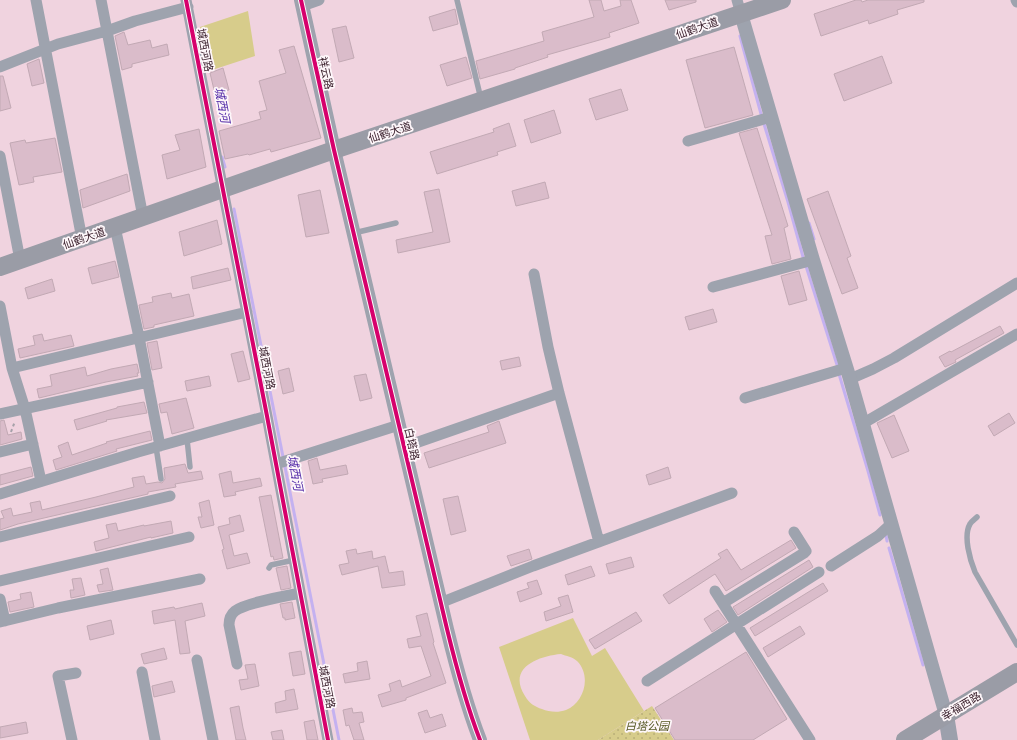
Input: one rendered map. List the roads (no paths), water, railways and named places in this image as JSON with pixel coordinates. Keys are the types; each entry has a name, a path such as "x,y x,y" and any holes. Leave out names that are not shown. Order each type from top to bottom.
{"main road":[{"name":"仙鹤大道","path":"0,267 334,150 482,101 739,7 782,0"},
{"name":"幸福西路","path":"905,740 1017,672"},
{"path":"946,715 950,740"}],"street":[{"path":"36,0 82,239"},
{"path":"101,0 143,217"},
{"path":"301,3 319,0"},
{"path":"0,67 70,40 107,31 187,3"},
{"name":"城西河路","path":"187,3 222,190 267,416 282,462 294,560 328,740"},
{"name":"祥云路","path":"301,3 334,150"},
{"path":"739,7 813,260 866,421 891,524 946,715"},
{"path":"688,141 771,117"},
{"name":"白塔路","path":"334,150 440,603 458,674 480,740"},
{"path":"0,156 20,260"},
{"path":"115,227 148,382 158,446"},
{"path":"713,287 813,260"},
{"path":"534,274 548,347 570,439 599,542"},
{"path":"746,398 852,376 894,358 1017,283"},
{"path":"0,306 12,368 25,409 41,481"},
{"path":"12,368 247,312"},
{"path":"866,421 1017,334"},
{"path":"0,414 148,382"},
{"path":"404,447 559,393"},
{"path":"0,494 158,446 267,416"},
{"path":"282,462 399,426"},
{"path":"0,452 33,444"},
{"path":"440,603 533,566 732,493"},
{"path":"0,536 170,496"},
{"path":"831,566 878,536 891,524"},
{"path":"724,604 806,551 794,532"},
{"path":"0,581 189,537"},
{"path":"648,681 819,572"},
{"path":"0,599 2,621 200,579"},
{"path":"716,591 810,740"},
{"path":"236,664 229,625 229,619 232,614 243,607 300,593"},
{"path":"197,660 213,740"},
{"path":"142,672 155,740"},
{"path":"72,740 58,676 76,673"}],"lane":[{"path":"457,0 482,101"},
{"path":"354,233 396,223"},
{"path":"187,439 190,467"},
{"path":"158,446 161,479"},
{"path":"977,517 970,524 968,532 968,543 972,564 975,572 1017,645"},
{"path":"269,568 271,565 294,560"}],"waterway":[{"path":"740,36 761,114"},
{"path":"764,124 803,257"},
{"name":"城西河","path":"222,157 225,167"},
{"name":"城西河","path":"234,209 339,740"},
{"path":"809,223 814,239"},
{"path":"806,266 838,368"},
{"path":"839,374 880,515"},
{"path":"886,535 887,541"},
{"path":"889,548 923,665"}],"park label":[{"name":"白塔公园","path":"647,726"}]}
